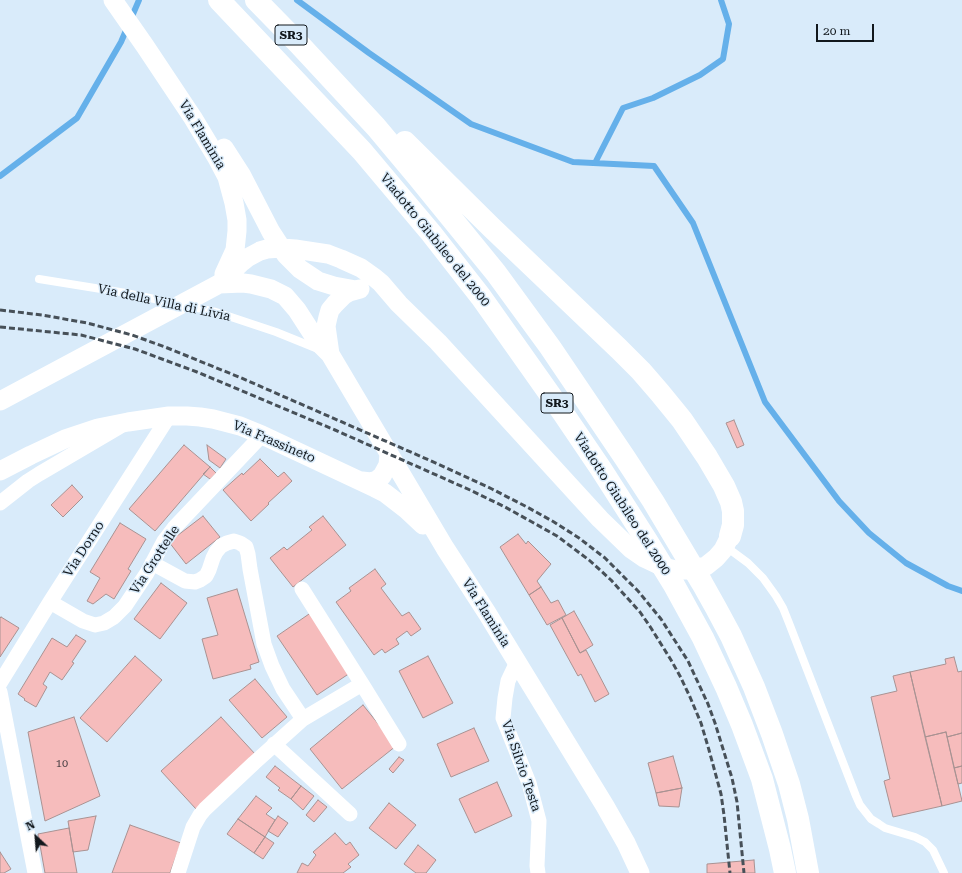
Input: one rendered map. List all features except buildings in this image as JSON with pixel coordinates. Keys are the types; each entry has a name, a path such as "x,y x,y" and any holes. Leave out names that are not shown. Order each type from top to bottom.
{"highway":[{"name":"Viadotto Giubileo del 2000","path":"219,0 362,150 432,233 481,297 601,469 674,585 703,638 726,687 762,779 785,873"},
{"name":"Viadotto Giubileo del 2000","path":"256,0 376,127 408,165 496,274 550,347 621,451 660,513 719,613 754,687 789,784 798,819 808,873"},
{"path":"325,72 406,144 620,349 652,384 682,420 707,457 724,486 733,511 733,525 728,541"}],"street":[{"name":"Via Flaminia","path":"113,0 192,118 223,169 232,192 237,220 235,250 232,259 216,286"},
{"path":"192,118 209,130 224,148 242,176 271,232 294,263 305,272 324,283 356,290 368,289 380,292 399,304"},
{"path":"0,401 216,286 247,258 260,251 282,248 328,254 355,265 375,278 438,342 600,519 631,549 644,558 663,567 676,570 691,570 708,565 716,558 728,541"},
{"name":"Via Flaminia","path":"216,286 243,283 251,284 271,289 285,296 297,310 317,341 330,354 445,548 487,613 606,806 640,873"},
{"name":"Via Flaminia","path":"330,354 326,326 330,310 344,295 356,290"},
{"name":"Via Frassineto","path":"0,471 65,439 98,428 169,416 187,416 213,419 240,426 262,434 385,493 407,510 445,548"},
{"name":"Via Dorno","path":"0,683 169,416"},
{"path":"0,503 39,474 128,422"},
{"name":"Via Grottelle","path":"50,602 83,621 95,625 104,623 114,618 125,606 147,574 164,540 262,434"},
{"path":"362,481 371,482 382,476 388,466 388,454"},
{"path":"152,563 185,581 195,582 206,576 210,570 216,552 221,546 234,542 240,543 246,547 264,644 283,689 303,718"},
{"path":"302,589 399,744"},
{"name":"Via Silvio Testa","path":"517,662 508,681 503,718 529,783 539,821 538,873"},
{"path":"178,873 193,828 205,809 303,718 362,684"},
{"path":"0,692 34,873"},
{"path":"274,744 350,814"}],"lane":[{"name":"Via della Villa di Livia","path":"39,279 126,293 216,312 276,332 330,354"},
{"path":"728,541 763,578 776,596 789,623 860,805 871,819 885,828 915,837 925,842 933,850 944,873"}],"waterway":[{"path":"0,176 77,118 121,42 139,0"},
{"path":"297,0 369,53 471,124 573,162 654,166 693,223 765,402 839,501 869,533 906,563 948,586 962,591"},
{"path":"595,163 623,108 653,98 700,75 723,59 729,24 721,0"}],"railway":[{"path":"0,310 42,315 87,323 132,335 165,347 239,377 438,464 527,507 579,538 605,558 638,591 661,619 688,661 708,704 732,778 737,802 744,873"},
{"path":"0,327 81,335 135,349 197,372 335,430 470,490 505,507 557,536 589,560 611,580 640,612 680,676 701,723 721,794 730,873"}]}
